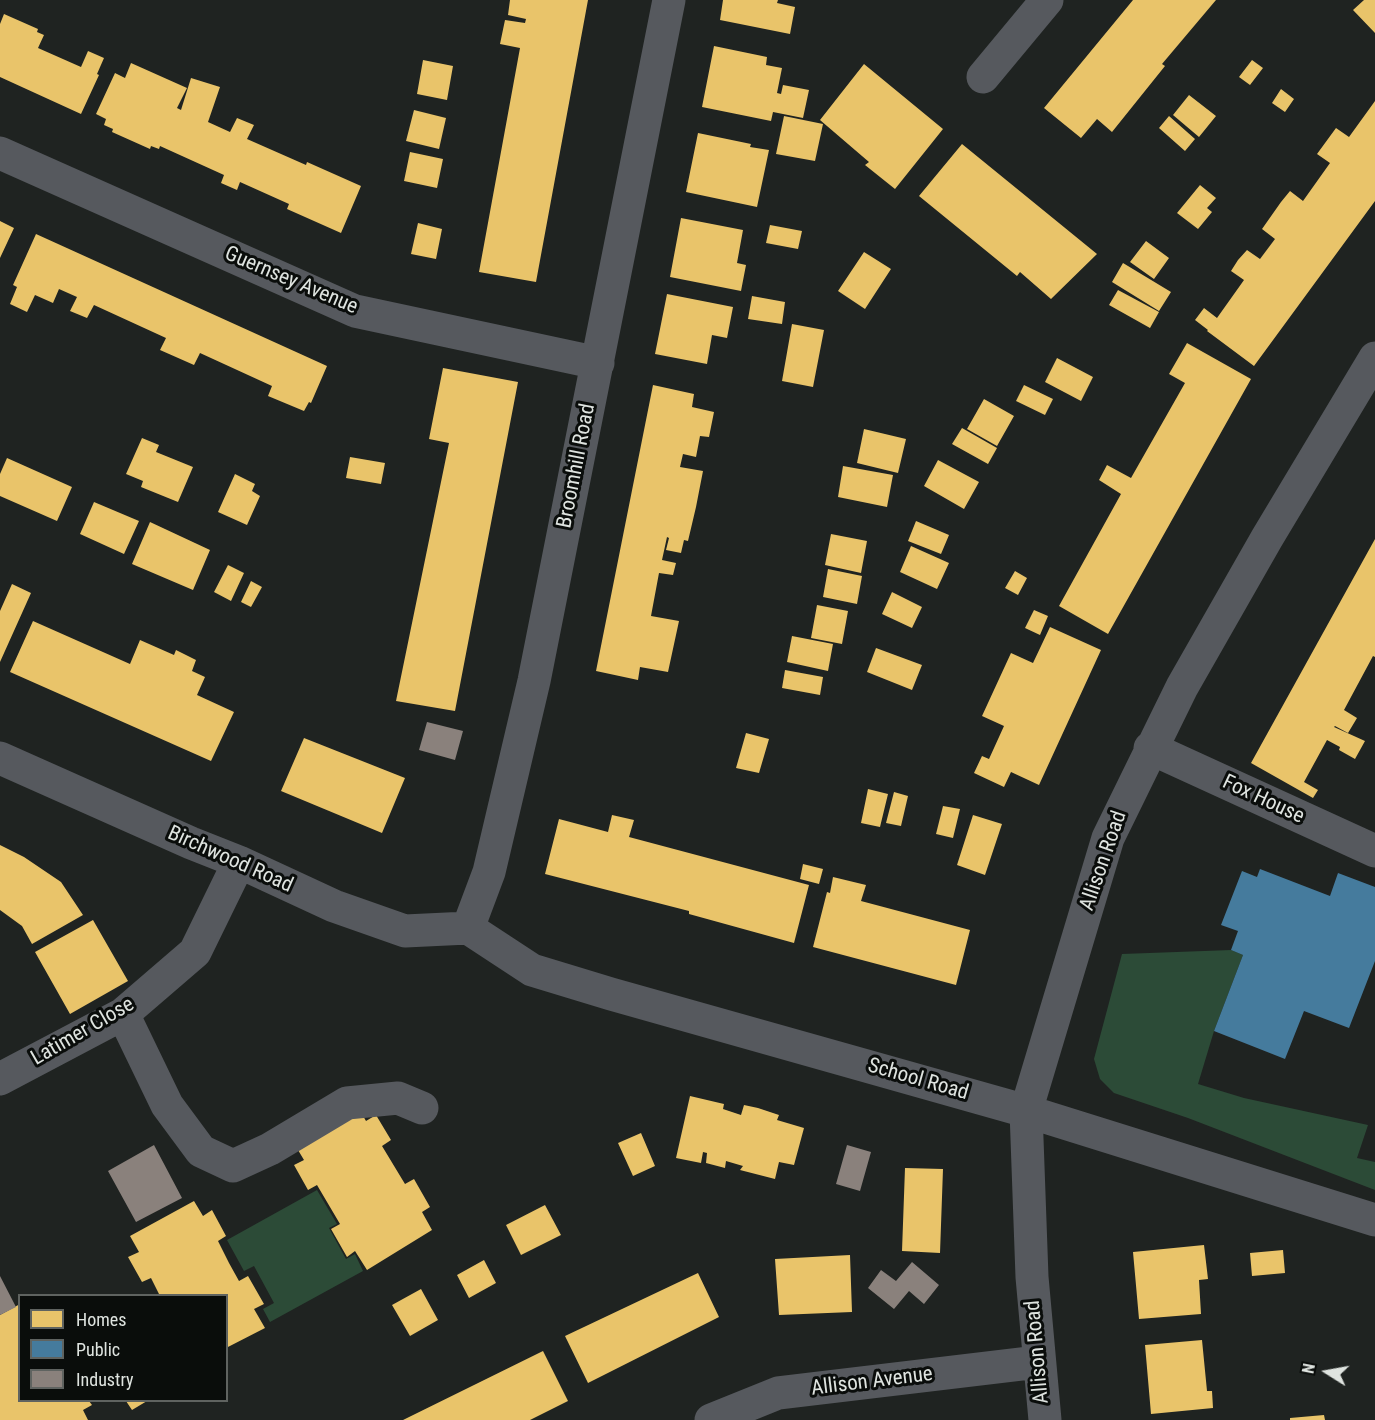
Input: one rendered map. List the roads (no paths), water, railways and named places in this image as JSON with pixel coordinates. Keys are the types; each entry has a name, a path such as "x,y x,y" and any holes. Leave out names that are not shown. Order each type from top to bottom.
{"street":[{"name":"Broomhill Road","path":"468,928 489,872 534,681 669,0"},
{"path":"983,76 1047,0"},
{"name":"Guernsey Avenue","path":"0,153 355,311 598,363"},
{"name":"Allison Road","path":"1044,1420 1032,1277 1026,1111 1108,838 1150,748 1182,687 1261,548 1375,358"},
{"name":"Fox House","path":"1150,748 1375,851"},
{"name":"Birchwood Road","path":"0,758 334,906 405,931 468,928"},
{"name":"Latimer Close","path":"0,1079 123,1014 195,952 239,862"},
{"name":"School Road","path":"468,928 532,970 916,1078 1375,1220"},
{"path":"123,1014 166,1105 201,1151 233,1166 270,1149 347,1103 398,1098 422,1108"},
{"name":"Allison Avenue","path":"711,1420 778,1392 1038,1362"}]}
